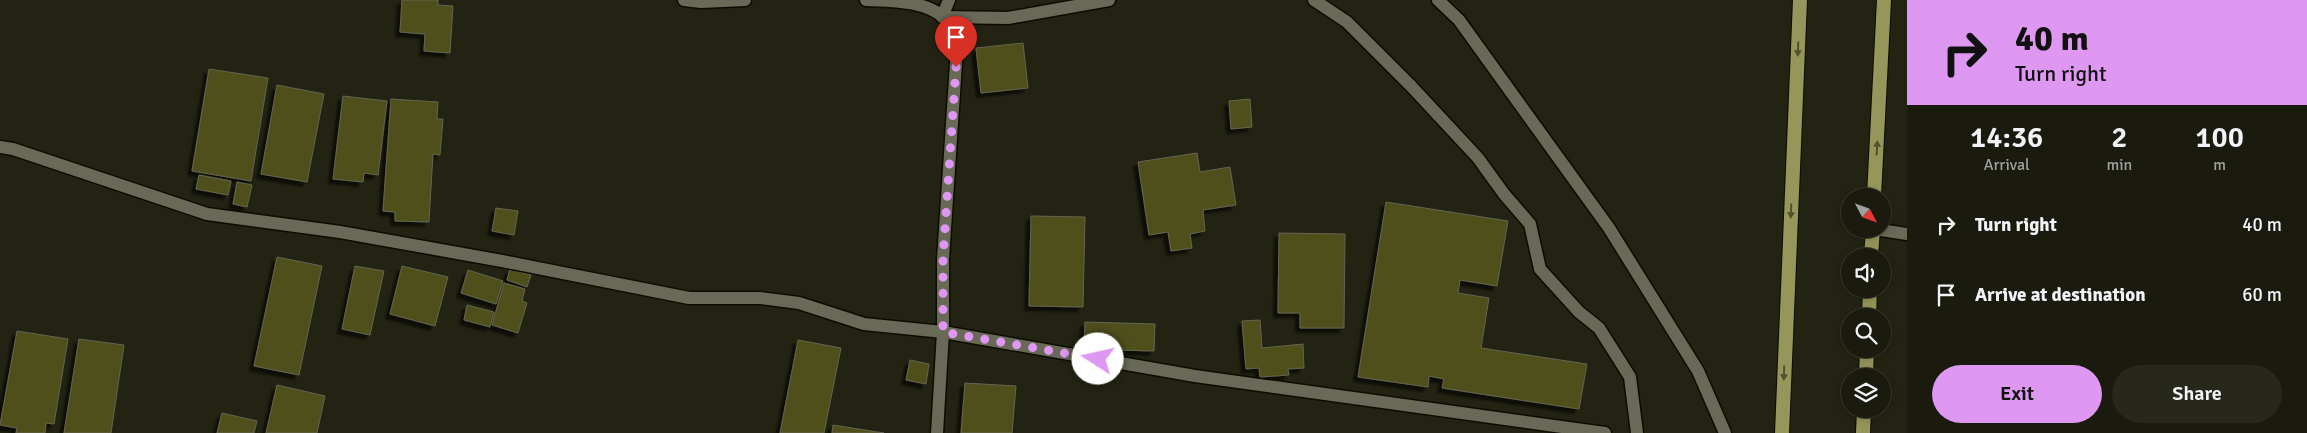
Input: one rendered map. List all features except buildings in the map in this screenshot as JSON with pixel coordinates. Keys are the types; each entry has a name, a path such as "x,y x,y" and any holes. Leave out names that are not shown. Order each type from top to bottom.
{"highway":[{"path":"1782,433 1800,0"},
{"path":"1874,188 1884,0"},
{"path":"1863,433 1864,418"}],"street":[{"path":"684,0 701,2 745,0"},
{"path":"866,0 907,2 932,9 952,28 957,48 943,258 943,332 937,433"},
{"path":"942,17 949,0"},
{"path":"942,17 1008,18 1109,0"},
{"path":"1314,0 1347,22 1411,86 1478,158 1504,194 1530,224 1540,268 1579,312 1599,328 1630,378 1637,433"},
{"path":"1438,0 1460,20 1609,228 1698,371 1725,433"},
{"path":"0,147 13,149 207,214 340,232 502,261 689,298 760,298 798,303 864,324 943,332 1194,376 1605,433"},
{"path":"1891,232 1907,234"}],"route":[{"path":"956,67 943,258 943,332 1098,359"}]}
